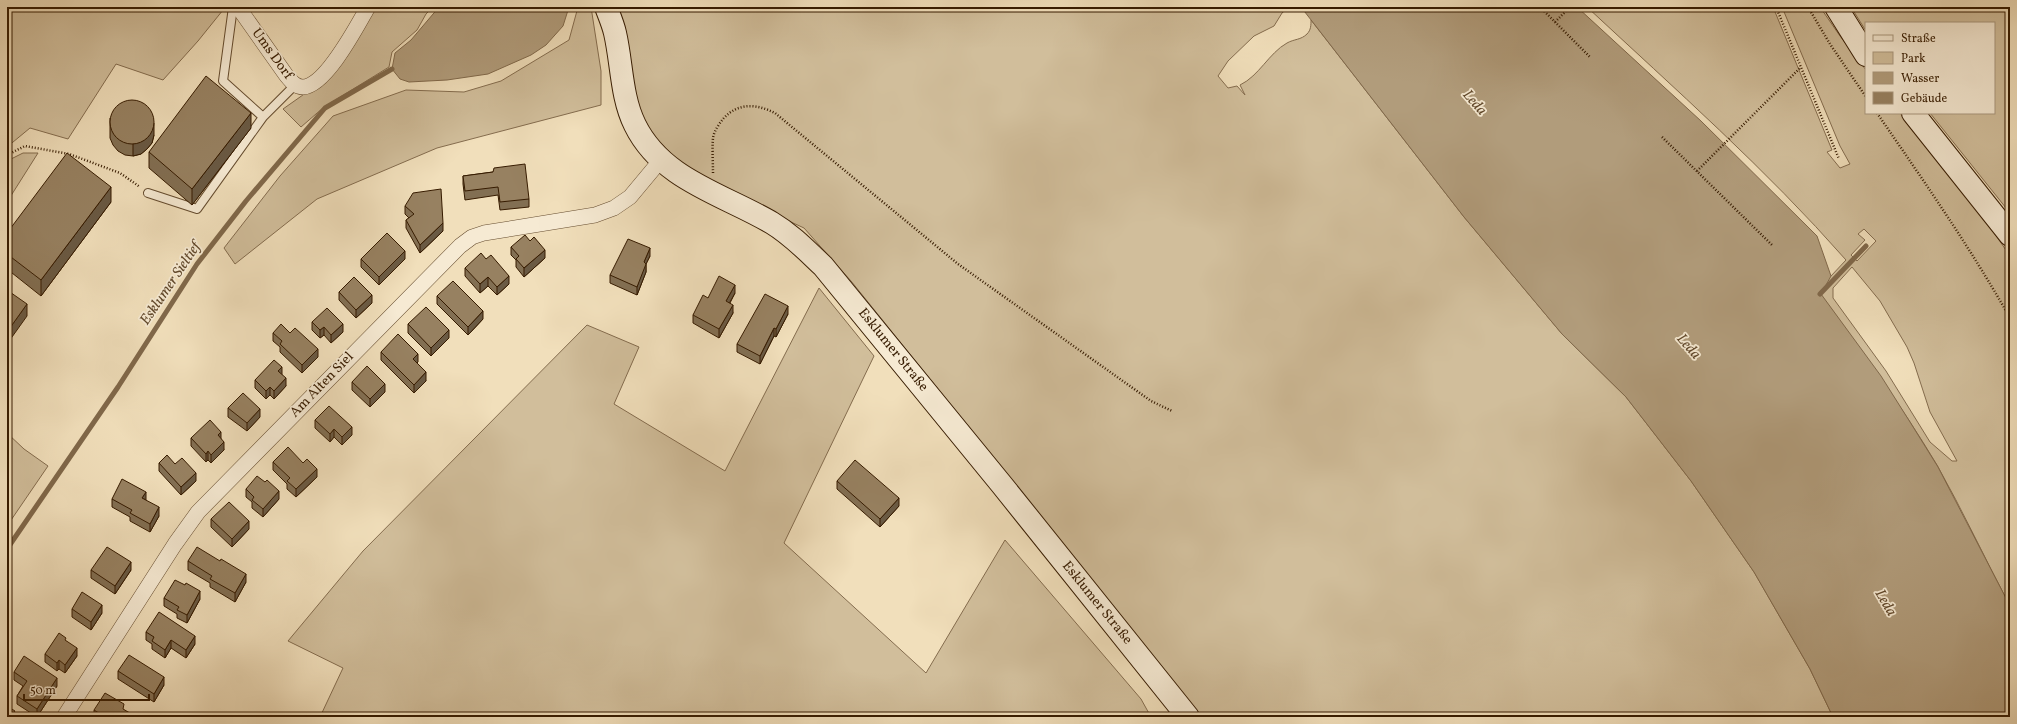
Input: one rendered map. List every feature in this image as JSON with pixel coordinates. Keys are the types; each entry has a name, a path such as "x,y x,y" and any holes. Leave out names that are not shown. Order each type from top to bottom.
{"street":[{"name":"Ums Dorf","path":"238,7 295,85 304,87 316,81 334,62 368,7"},
{"name":"Esklumer Straße","path":"606,7 615,32 627,101 634,123 642,139 660,161 689,180 772,223 795,238 823,266 1002,485 1188,717"},
{"path":"1836,7 1865,53"},
{"path":"1914,114 2010,235"},
{"name":"Am Alten Siel","path":"64,717 175,544 198,512 460,246 472,237 484,233 595,215 614,208 636,191 660,161"}],"lane":[{"path":"233,7 223,81 262,117"},
{"path":"148,193 196,209 262,117 295,85"}],"path":[{"path":"1540,7 1590,57"},
{"path":"1555,22 1570,7"},
{"path":"1776,7 1839,158"},
{"path":"1808,7 1865,95"},
{"path":"1697,171 1801,67"},
{"path":"713,192 713,137 718,125 728,114 739,107 750,105 769,110 788,122 958,264 1151,401 1172,411"},
{"path":"1878,114 1956,228 2010,318"},
{"path":"1662,137 1773,246"},
{"path":"7,155 25,146 69,154 120,173 148,193"}],"green space":[{"path":"7,7 221,7 223,10 163,80 116,64 68,139 30,128 7,147"},
{"path":"375,7 433,7 426,14 417,30 392,52 389,67 324,107 301,127 283,109 327,78"},
{"path":"578,7 591,7 601,71 601,105 437,148 317,199 235,264 224,248 280,176 333,116 406,90 464,92 501,81 569,40"},
{"path":"613,7 1289,7 1282,13 1274,26 1254,36 1228,61 1218,76 1228,88 1237,86 1245,95 1240,85 1253,76 1281,47 1307,34 1311,26 1311,20 1464,217 1562,334 1626,397 1691,481 1754,572 1810,669 1833,717 1202,717 851,281 804,228 752,204 680,162 654,137 635,107"},
{"path":"1587,7 1773,7 1832,150 1827,152 1840,168 1850,164 1840,146 1782,7 1820,7 1865,69 1865,114 1901,114 1988,224 2010,256 2010,606 1937,465 1895,399 1820,294 1825,279 1831,276 1846,260 1816,226 1687,99","holes":["1864,229 1876,241 1857,261 1851,255 1865,240 1858,234","1852,267 1880,301 1907,347 1914,363 1930,412 1957,461 1952,461 1930,442 1886,371 1833,298 1833,288"]},
{"path":"1851,7 2010,7 2010,213 1931,114 1995,114 1995,22 1865,22 1865,29"},
{"path":"23,153 38,153 7,202 7,161"},
{"path":"819,288 874,356 784,543 926,673 1005,540 1141,699 1151,717 320,717 343,668 288,641 363,551 587,325 639,347 614,404 725,471"},
{"path":"7,433 24,449 48,466 7,526"}],"water":[{"path":"439,7 569,7 563,26 546,45 531,55 488,74 447,80 409,82 400,79 392,69 395,53 411,40"},
{"name":"Leda","path":"1301,7 1577,7 1701,121 1817,236 1831,276 1821,294 1881,376 1938,467 2010,606 2010,717 1833,717 1810,669 1754,572 1691,481 1626,397 1562,334 1464,217"}],"building":[{"path":"206,76 251,113 192,189 149,152"},
{"path":"132,100 144,104 150,110 154,122 150,134 144,140 132,144 120,140 114,134 110,122 114,110 120,104"},
{"path":"67,153 111,187 41,280 7,254 7,233"},
{"path":"525,164 529,199 500,202 498,187 465,191 463,176 493,172 494,168"},
{"path":"441,189 443,223 420,245 406,220 414,214 405,206 413,193"},
{"path":"387,233 405,251 379,277 361,259"},
{"path":"525,235 530,241 534,237 545,250 524,268 516,259 519,256 511,247"},
{"path":"628,239 650,248 644,262 646,264 637,287 610,275"},
{"path":"481,253 486,259 491,255 509,276 497,287 488,277 480,284 465,268"},
{"path":"719,276 735,285 726,301 733,305 719,329 693,315 703,295 708,298"},
{"path":"354,277 372,295 356,310 339,292"},
{"path":"453,281 483,311 468,327 437,296"},
{"path":"7,290 27,304 7,332"},
{"path":"765,294 788,306 776,329 774,328 760,356 737,344"},
{"path":"426,307 449,330 431,348 408,324"},
{"path":"327,308 343,324 331,335 324,327 320,330 312,322"},
{"path":"281,324 290,333 295,328 318,349 302,365 280,344 282,341 273,333"},
{"path":"398,334 418,354 413,359 426,372 414,385 381,352"},
{"path":"274,360 282,367 278,371 286,378 274,391 270,387 266,391 255,380"},
{"path":"367,366 385,384 370,399 352,382"},
{"path":"243,393 260,409 247,423 228,408"},
{"path":"329,406 352,427 342,437 334,429 330,434 315,420"},
{"path":"210,420 221,432 218,435 224,442 211,455 208,451 206,454 191,438"},
{"path":"288,447 303,463 307,459 317,469 296,489 287,481 290,478 273,462"},
{"path":"167,455 175,464 182,458 196,473 181,487 159,463"},
{"path":"855,460 899,498 880,519 837,481"},
{"path":"257,476 265,482 267,480 279,491 263,509 252,500 254,497 246,489"},
{"path":"122,479 146,492 142,498 159,507 150,524 130,513 132,510 112,499"},
{"path":"229,502 249,521 232,539 211,519"},
{"path":"107,547 131,562 115,586 91,570"},
{"path":"197,547 246,574 235,593 210,579 212,576 188,561"},
{"path":"175,580 185,585 186,583 200,591 187,615 177,610 179,607 164,598"},
{"path":"82,592 102,605 91,622 72,609"},
{"path":"159,612 195,636 186,650 171,640 165,650 152,641 154,637 146,632"},
{"path":"59,633 66,638 65,640 77,648 65,665 59,660 57,663 45,654"},
{"path":"129,655 164,677 154,694 118,671"},
{"path":"24,656 57,678 37,709 17,696 27,681 14,672"},
{"path":"105,693 124,704 123,709 135,716 105,717 94,710"},
{"path":"7,706 15,711 12,715 16,717 7,717"}],"waterway":[{"name":"Esklumer Sieltief","path":"7,549 118,387 197,264 246,201 325,108 392,69"},
{"path":"1820,294 1866,246"}]}
